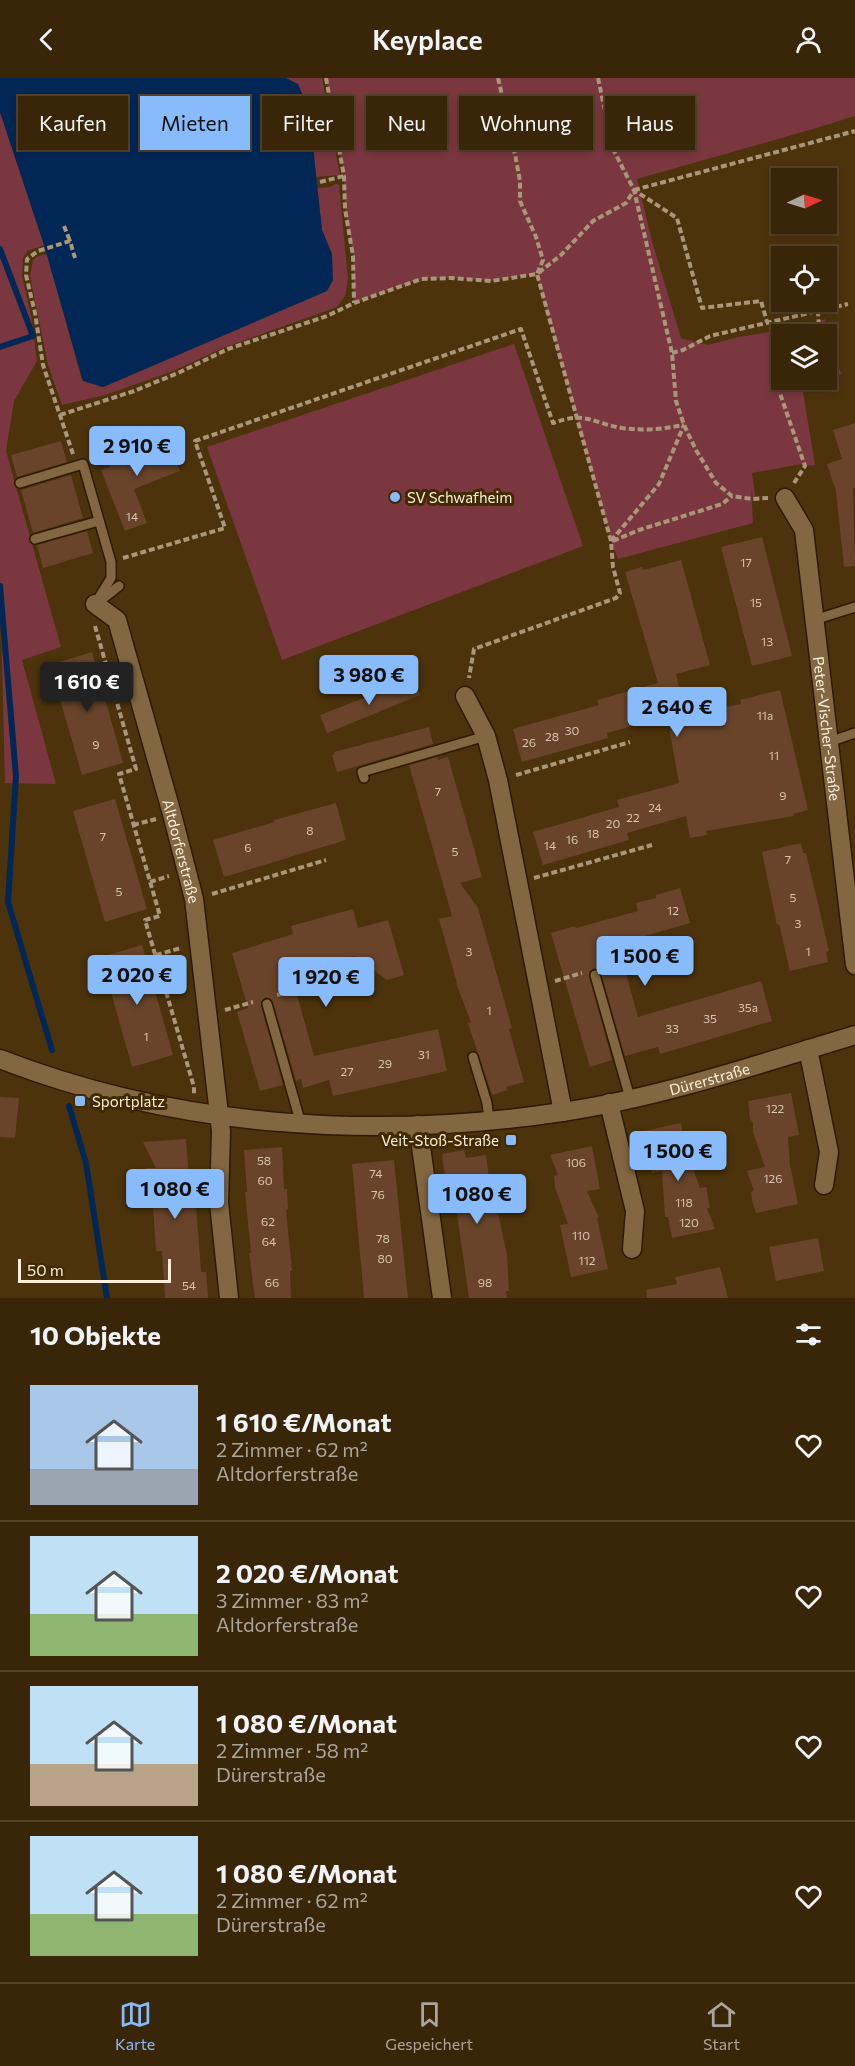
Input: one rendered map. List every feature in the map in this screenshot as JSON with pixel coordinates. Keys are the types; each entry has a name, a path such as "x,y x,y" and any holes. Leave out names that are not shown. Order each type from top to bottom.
{"street":[{"name":"Peter-Vischer-Straße","path":"785,498 804,530 829,742 849,865 855,965"},
{"name":"Altdorferstraße","path":"95,604 117,620 163,759 194,899 219,1115"},
{"path":"465,696 486,736 498,780 563,1112"},
{"name":"Dürerstraße","path":"0,1059 27,1070 150,1104 219,1115 301,1124 418,1125 563,1112 609,1103 717,1077 855,1035"},
{"path":"808,1049 829,1152 824,1185"},
{"path":"609,1103 634,1211 632,1249"},
{"path":"219,1115 221,1131 219,1203 229,1298"},
{"path":"418,1125 442,1298"}],"lane":[{"path":"20,483 83,464 111,562 111,578 95,604"},
{"path":"35,539 99,521"},
{"path":"95,604 119,586"},
{"path":"814,620 855,608"},
{"path":"829,742 855,733"},
{"path":"364,778 362,772 486,736"},
{"path":"595,975 630,1098"},
{"path":"267,1004 301,1124"},
{"path":"473,1057 487,1103 489,1120"}],"path":[{"path":"326,78 344,176 345,208 353,256 354,303"},
{"path":"465,696 474,649 616,598 620,593 613,567 611,541 537,274 543,260 536,237 520,201 520,181 515,154 502,117 502,95 498,78"},
{"path":"599,78 613,149 634,190 672,353 676,401 696,450 716,483 732,496 752,499 785,498 805,466 779,390"},
{"path":"70,241 38,251 27,259 26,275 44,365 60,415 134,391 178,374 228,349 327,316 354,303 421,279 451,278 491,281 537,274 561,255 593,221 626,203 634,190 855,131"},
{"path":"320,183 344,176"},
{"path":"634,190 677,218 702,308 761,301 767,322"},
{"path":"64,226 75,258"},
{"path":"837,307 848,304"},
{"path":"672,353 710,336 818,312 819,324"},
{"path":"111,562 225,528 195,441 520,329 553,423 577,416 621,428 642,430 664,429 684,424"},
{"path":"611,541 659,484 684,424"},
{"path":"611,541 722,504 732,496"},
{"path":"95,604 95,628 136,769 119,774 160,916 145,920 194,1087"},
{"path":"498,780 630,742"},
{"path":"517,883 652,845"},
{"path":"194,899 326,860"},
{"path":"156,955 199,942"}],"shaded area":[{"path":"286,78 322,78 325,96 303,96 298,85"},
{"path":"326,78 855,78 855,116 637,179 652,241 681,338 708,345 771,332 771,390 803,390 815,465 802,464 752,473 756,501 753,501 751,486 753,523 618,559 536,274 491,281 451,278 421,279 354,303 353,256 345,209 344,176 339,150 354,150 354,96 329,96"},
{"path":"0,112 44,245 27,251 23,258 22,276 31,315 37,361 14,401 6,451 61,647 22,660 56,784 5,783 0,579"},
{"path":"313,150 335,150 340,175 316,177"},
{"path":"339,185 348,279 345,296 337,307 223,348 173,371 105,395 62,405 48,365 30,276 33,260 47,254 82,380 103,387 326,291 332,254 322,230 317,188"},
{"path":"825,319 826,324 808,324"},
{"name":"SV Schwafheim","path":"514,344 583,546 282,660 207,447"},
{"path":"837,360 841,374 837,375"}],"water":[{"path":"0,78 286,78 298,84 303,96 262,96 262,150 313,150 322,230 332,254 333,280 327,291 103,387 83,381 44,245 0,112"}],"building":[{"path":"855,423 855,488 853,488 855,566 844,567 836,491 827,464 842,459 833,430"},
{"path":"166,436 180,471 134,489 147,523 125,531 101,470 110,467 106,459"},
{"path":"61,441 67,462 17,477 11,455"},
{"path":"71,475 83,518 33,533 21,490"},
{"path":"87,531 93,553 43,568 37,545"},
{"path":"762,537 792,656 752,666 721,547"},
{"path":"681,560 710,665 676,674 686,715 741,704 740,700 780,690 808,810 793,814 794,816 706,831 707,835 690,838 686,816 627,833 629,840 543,865 533,832 619,807 617,800 679,783 667,716 607,733 608,738 522,762 513,729 599,705 597,700 658,683 625,572 642,567 643,570"},
{"path":"92,652 123,763 82,775 50,665"},
{"path":"413,679 420,695 327,733 320,715"},
{"path":"429,727 433,744 337,772 332,755 335,754 334,752"},
{"path":"437,757 438,760 448,757 482,877 460,883 478,908 512,1028 509,1029 524,1082 506,1087 507,1090 492,1095 468,1023 471,1022 456,983 439,919 452,916 409,765"},
{"path":"115,799 147,909 105,922 73,811"},
{"path":"336,803 346,840 224,877 213,840"},
{"path":"801,843 803,853 806,853 829,951 826,952 828,962 790,971 779,924 777,925 762,852"},
{"path":"680,888 690,923 645,936 647,943 620,951 638,1017 761,981 772,1021 660,1054 658,1047 625,1056 601,973 594,968 590,971 589,977 612,1060 590,1067 551,933 638,911 636,903"},
{"path":"353,909 358,928 388,920 404,975 387,980 354,956 304,970 305,973 292,977 314,1056 438,1029 447,1071 333,1096 329,1080 303,1088 301,1079 296,1081 273,1002 266,997 262,1000 261,1006 283,1085 260,1091 237,1012 248,1008 232,953 293,934 291,926"},
{"path":"142,945 173,1055 132,1067 101,957"},
{"path":"791,1093 799,1135 788,1137 790,1165 798,1204 756,1213 751,1192 754,1191 747,1171 765,1167 753,1132 748,1101"},
{"path":"0,1097 19,1098 15,1138 0,1137"},
{"path":"681,1123 689,1164 691,1163 700,1188 706,1187 710,1208 707,1208 715,1229 672,1238 668,1217 665,1217 662,1171 652,1173 644,1131"},
{"path":"186,1139 191,1206 196,1205 201,1272 206,1272 208,1298 165,1298 162,1251 156,1251 152,1190 147,1190 145,1168 156,1168 143,1142"},
{"path":"592,1146 600,1189 587,1191 599,1218 597,1218 608,1269 571,1277 560,1225 568,1224 555,1187 554,1176 558,1175 550,1155"},
{"path":"282,1147 292,1271 290,1271 291,1298 255,1298 249,1253 251,1253 245,1192 247,1192 244,1150"},
{"path":"464,1150 466,1158 486,1155 493,1208 497,1208 507,1255 509,1291 506,1291 507,1298 469,1298 457,1214 448,1200 442,1154"},
{"path":"394,1160 408,1298 364,1298 352,1164"},
{"path":"818,1238 824,1271 776,1281 769,1247"},
{"path":"720,1267 728,1298 647,1298 646,1290 677,1284 675,1277"}],"waterway":[{"path":"0,249 33,336 0,347"},
{"path":"0,586 16,776 8,902 52,1050"},
{"path":"69,1106 86,1163 107,1298"}],"place":[{"name":"SV Schwafheim","path":"395,497"},
{"name":"Sportplatz","path":"80,1101"},
{"name":"Veit-Stoß-Straße","path":"511,1140"}]}
